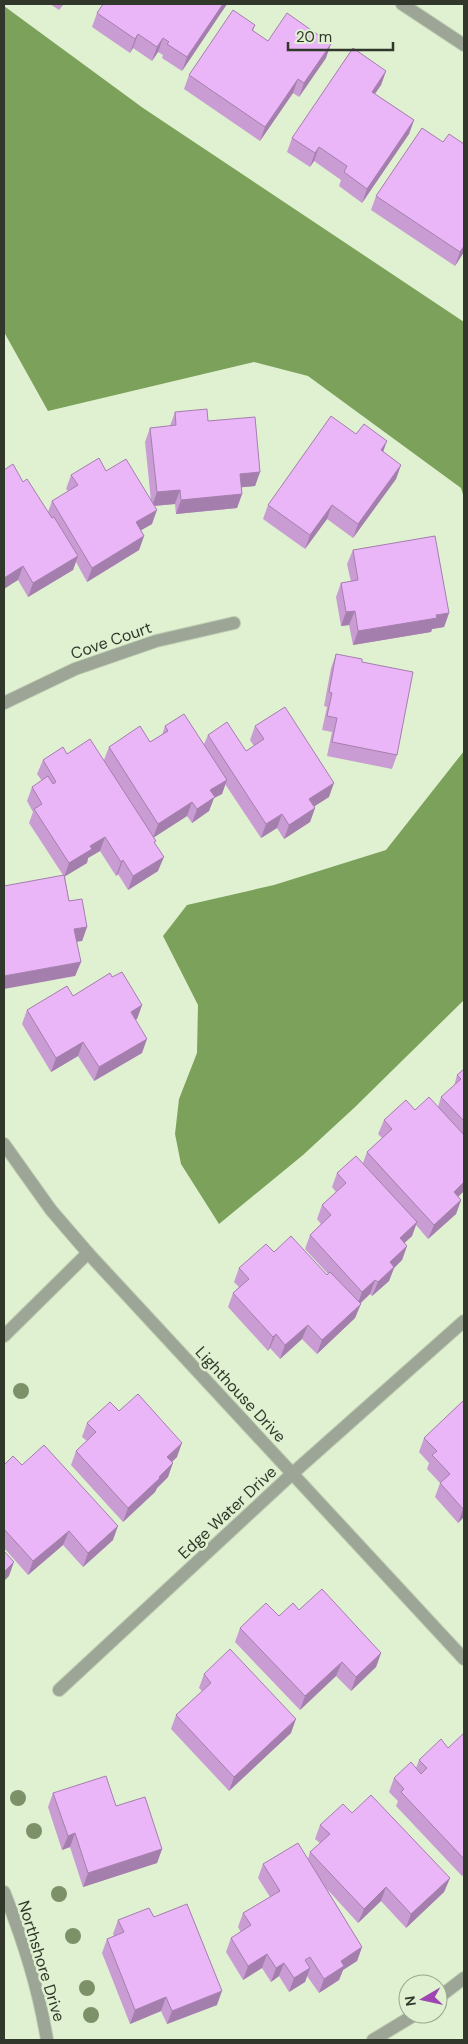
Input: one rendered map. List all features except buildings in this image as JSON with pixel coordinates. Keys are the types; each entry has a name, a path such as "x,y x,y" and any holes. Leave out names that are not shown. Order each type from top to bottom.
{"street":[{"path":"402,4 464,46"},
{"name":"Cove Court","path":"4,703 75,669 156,641 234,623"},
{"name":"Lighthouse Drive","path":"4,1144 51,1210 88,1253 464,1659"},
{"path":"4,1336 88,1253"},
{"name":"Edge Water Drive","path":"59,1690 293,1474 464,1321"},
{"name":"Northshore Drive","path":"4,1892 19,1928 47,2040"},
{"path":"448,1990 464,1978"},
{"path":"373,2040 399,2024"}],"shaded area":[{"path":"4,6 143,108 464,322 464,498 461,488 308,376 254,362 48,411 4,332"},
{"path":"464,751 464,1000 354,1108 303,1155 219,1224 181,1164 175,1134 179,1099 197,1053 198,1005 163,936 187,905 274,885 386,850"}]}
